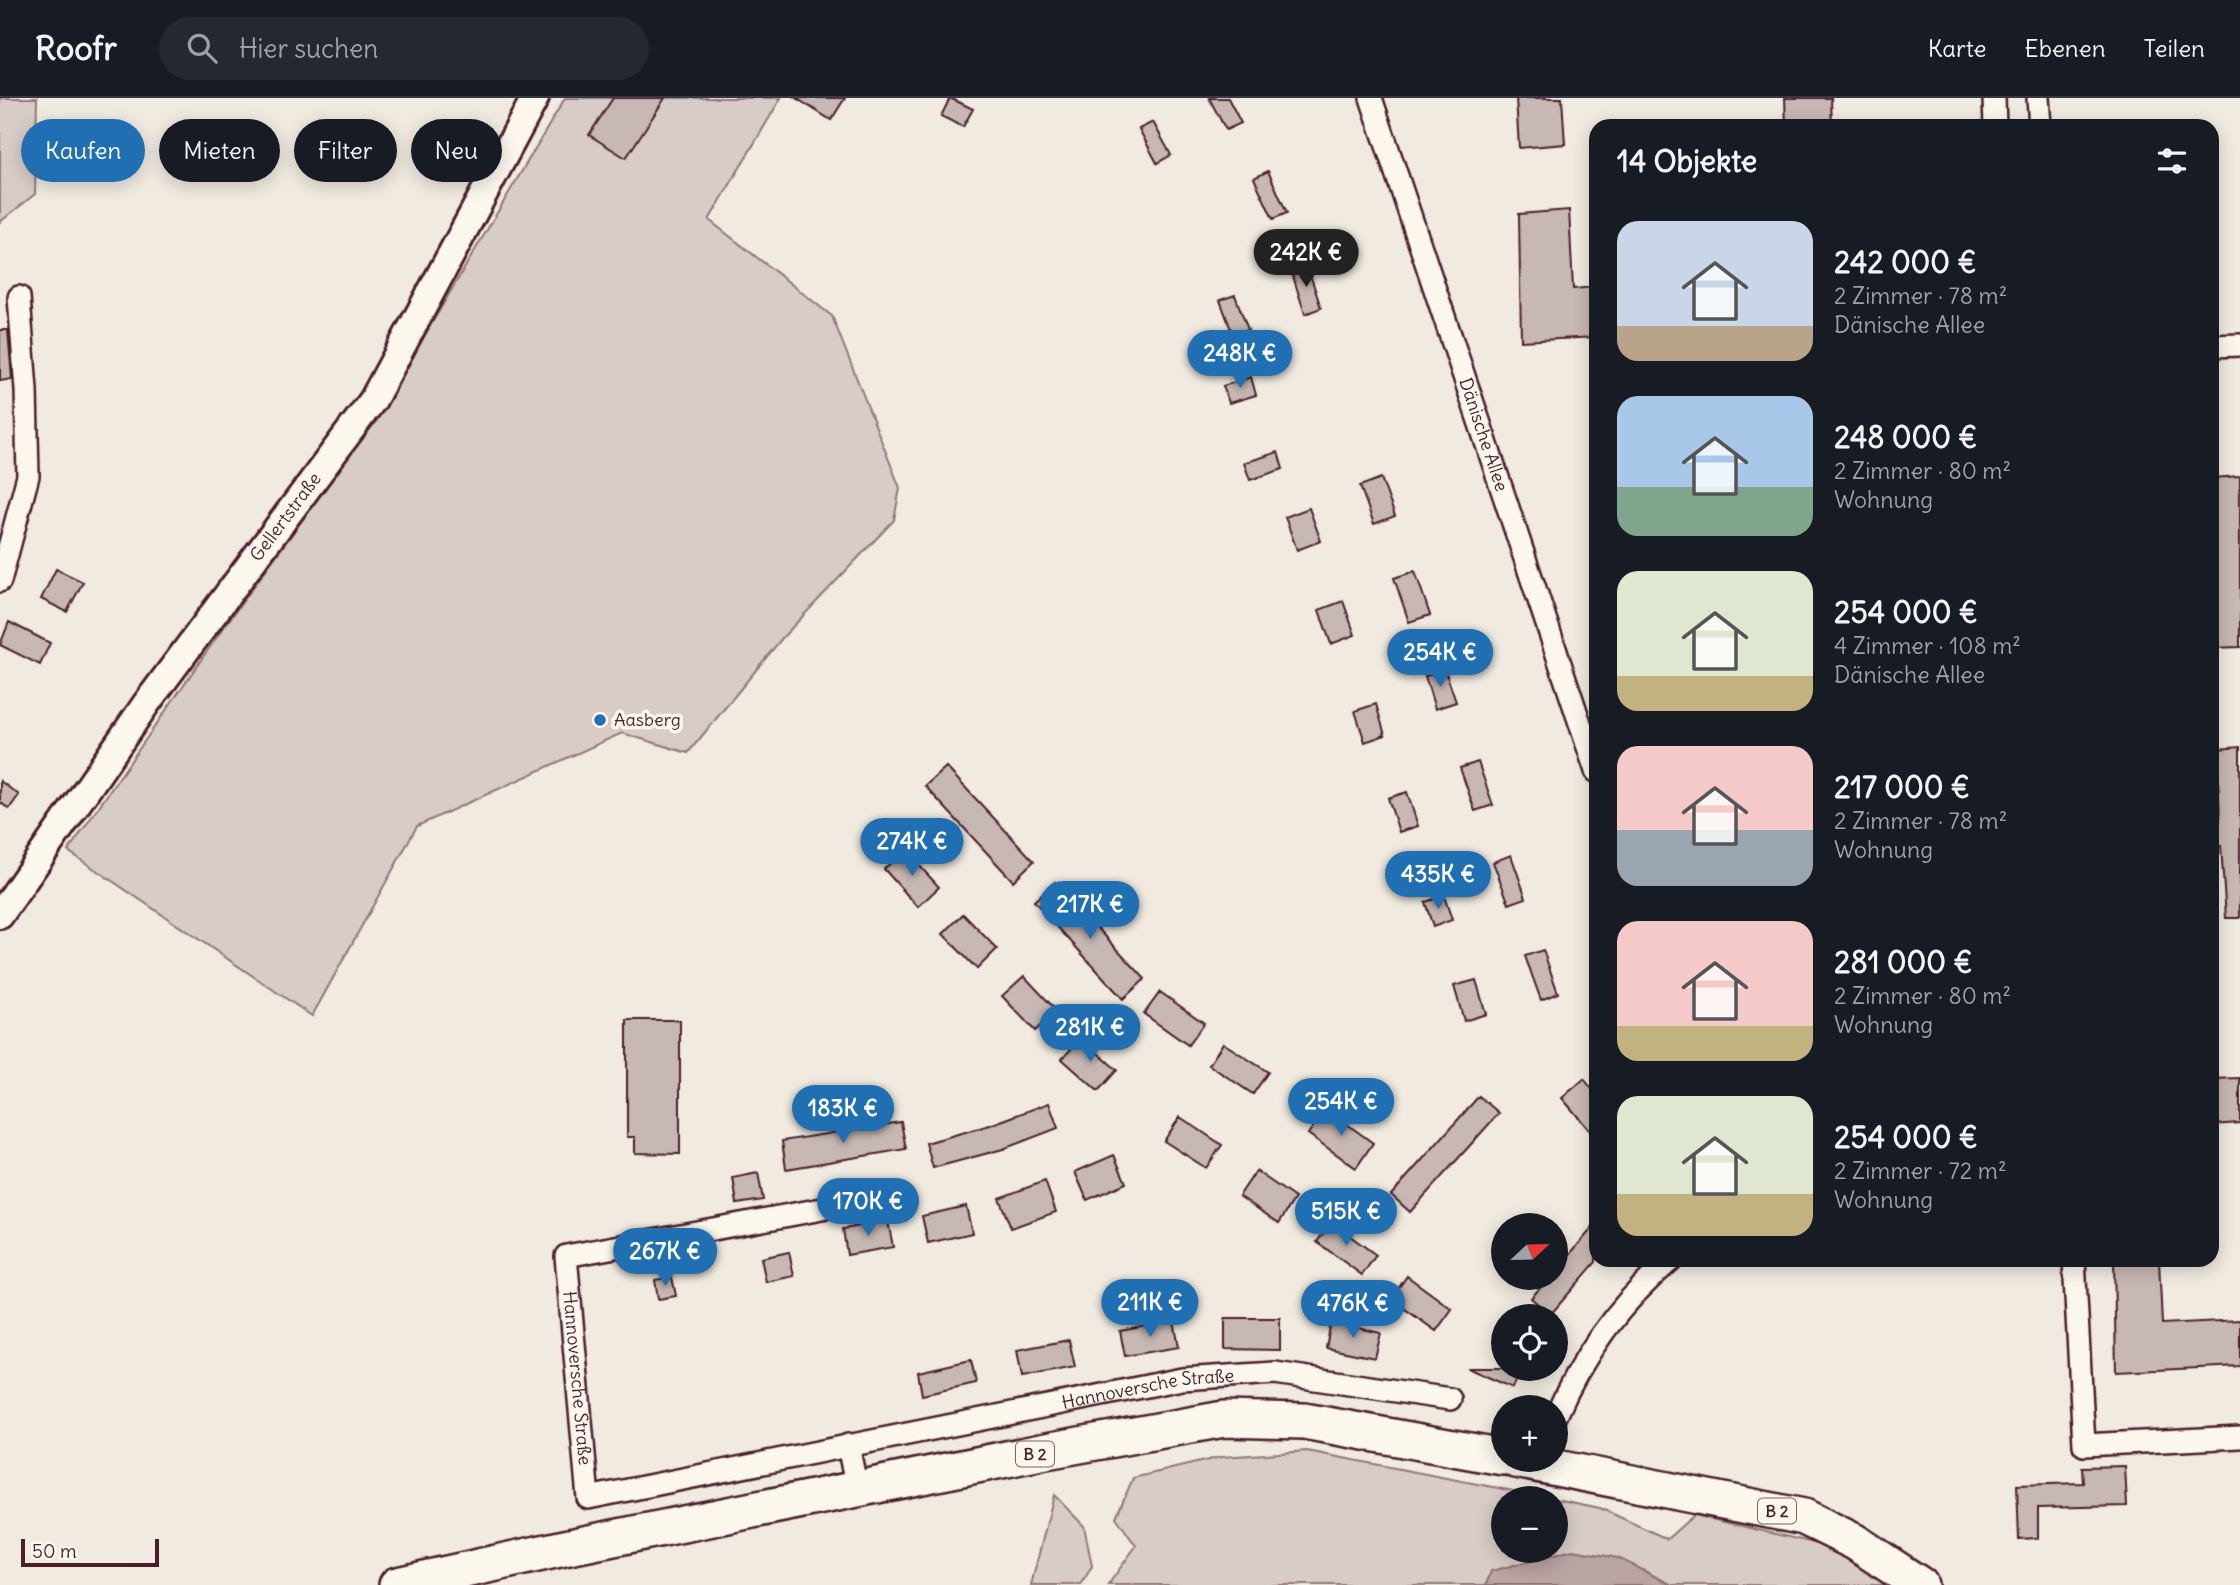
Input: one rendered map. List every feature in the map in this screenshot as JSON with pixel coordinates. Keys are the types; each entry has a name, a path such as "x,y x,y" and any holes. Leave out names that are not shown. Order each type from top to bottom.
{"main road":[{"name":"B 2","path":"397,1585 569,1547 1224,1419 1304,1421 1491,1455"},
{"name":"B 2","path":"1568,1468 1804,1517 1855,1542 1920,1585"}],"street":[{"name":"Gellertstraße","path":"0,915 146,704 373,400 535,98"},
{"name":"Dänische Allee","path":"1371,98 1589,750"},
{"path":"1994,98 1995,119"},
{"path":"2038,98 2040,119"},
{"path":"0,581 28,476 26,390 19,297"},
{"path":"2219,346 2240,345"},
{"name":"Hannoversche Straße","path":"822,1209 566,1256 588,1498 1182,1379 1275,1373 1450,1399"},
{"path":"1567,1395 1595,1344 1636,1293 1664,1267"},
{"path":"2074,1267 2084,1445 2240,1437"},
{"path":"848,1446 857,1490"}],"shaded area":[{"path":"0,98 37,98 37,119 21,119 21,182 35,182 35,194 0,222"},
{"path":"565,98 781,98 709,220 832,316 900,488 894,520 783,637 688,753 622,733 417,826 312,1016 68,851 217,637 374,421"},
{"path":"1307,1451 1491,1487 1491,1563 1568,1563 1568,1501 1600,1508 1667,1539 1694,1515 1827,1546 1887,1585 1672,1585 1618,1558 1492,1571 1486,1585 1108,1585 1136,1546 1116,1517 1133,1478 1221,1457"},
{"path":"1054,1495 1084,1526 1092,1566 1081,1585 1031,1585"},
{"path":"1568,1551 1618,1558 1672,1585 1486,1585 1491,1571 1522,1563 1568,1563"}],"building":[{"path":"613,98 665,98 626,158 589,135"},
{"path":"796,98 845,98 831,120"},
{"path":"950,98 973,109 963,127 941,116"},
{"path":"1209,98 1228,98 1241,123 1226,130"},
{"path":"1516,98 1562,98 1565,144 1519,148"},
{"path":"1785,98 1831,98 1832,119 1786,119"},
{"path":"1153,122 1171,155 1157,163 1139,129"},
{"path":"1268,171 1287,213 1273,219 1254,178"},
{"path":"1569,210 1573,289 1589,288 1589,337 1521,341 1519,214"},
{"path":"1307,265 1321,308 1305,314 1291,270"},
{"path":"1235,295 1248,330 1233,335 1220,300"},
{"path":"0,330 8,330 12,379 0,381"},
{"path":"1251,377 1256,395 1229,403 1223,386"},
{"path":"1278,452 1283,469 1250,480 1244,463"},
{"path":"2240,476 2240,647 2219,648 2219,478"},
{"path":"1381,478 1395,516 1374,524 1360,486"},
{"path":"1309,508 1321,541 1297,550 1285,517"},
{"path":"56,569 83,582 67,612 41,599"},
{"path":"1415,571 1430,615 1409,622 1394,578"},
{"path":"1343,601 1355,635 1331,644 1319,610"},
{"path":"9,622 50,643 40,665 0,645"},
{"path":"1445,670 1456,702 1435,709 1425,676"},
{"path":"1376,704 1385,735 1365,742 1355,711"},
{"path":"2240,747 2240,918 2226,918 2219,846 2219,749"},
{"path":"1478,762 1493,805 1475,811 1460,768"},
{"path":"946,767 1034,861 1013,881 925,786"},
{"path":"0,781 19,795 9,809 0,802"},
{"path":"1407,792 1418,826 1399,832 1388,798"},
{"path":"905,850 939,887 918,907 884,869"},
{"path":"1511,855 1526,898 1509,904 1493,862"},
{"path":"1055,882 1145,979 1123,999 1034,901"},
{"path":"1444,896 1452,920 1433,927 1425,902"},
{"path":"963,914 997,949 977,969 943,934"},
{"path":"1543,950 1558,993 1541,1000 1525,956"},
{"path":"1024,976 1057,1011 1035,1031 1002,996"},
{"path":"1476,980 1486,1014 1464,1021 1454,986"},
{"path":"1160,992 1204,1023 1188,1045 1144,1014"},
{"path":"627,1020 680,1020 680,1154 635,1153 635,1137 627,1137"},
{"path":"1081,1038 1117,1070 1098,1091 1062,1059"},
{"path":"1223,1043 1268,1072 1253,1094 1209,1065"},
{"path":"2240,1078 2240,1123 2219,1124 2219,1079"},
{"path":"1584,1079 1589,1085 1589,1130 1562,1098"},
{"path":"1479,1096 1499,1113 1410,1212 1391,1195"},
{"path":"1049,1103 1058,1128 1003,1149 933,1168 926,1143 990,1125"},
{"path":"1326,1109 1373,1143 1356,1168 1308,1134"},
{"path":"1180,1117 1222,1145 1206,1168 1164,1141"},
{"path":"901,1122 906,1149 786,1169 782,1141"},
{"path":"1114,1155 1126,1183 1087,1200 1075,1172"},
{"path":"1256,1171 1295,1198 1279,1223 1239,1196"},
{"path":"758,1173 763,1200 737,1204 733,1178"},
{"path":"1045,1181 1056,1212 1011,1228 999,1198"},
{"path":"966,1206 972,1233 928,1243 922,1216"},
{"path":"888,1221 893,1247 847,1255 843,1229"},
{"path":"1331,1222 1376,1255 1362,1275 1317,1242"},
{"path":"1589,1232 1589,1267 1592,1267 1560,1304 1538,1304 1531,1298 1538,1290 1568,1290 1568,1256"},
{"path":"789,1252 794,1276 766,1282 761,1258"},
{"path":"2114,1267 2159,1267 2162,1324 2240,1320 2240,1366 2116,1372"},
{"path":"1407,1276 1452,1309 1436,1331 1391,1299"},
{"path":"672,1277 676,1296 658,1299 655,1280"},
{"path":"1225,1318 1280,1318 1280,1350 1225,1349"},
{"path":"1174,1321 1179,1347 1125,1356 1120,1331"},
{"path":"1331,1322 1381,1333 1375,1358 1326,1348"},
{"path":"1069,1340 1075,1367 1022,1377 1017,1350"},
{"path":"971,1360 976,1383 922,1395 918,1372"},
{"path":"1467,1368 1491,1368 1491,1378"},
{"path":"1497,1381 1516,1381 1513,1388"},
{"path":"2125,1466 2127,1506 2038,1508 2038,1538 2019,1539 2017,1485 2083,1483 2082,1467"}],"place":[{"name":"Aasberg","path":"600,720"}]}
